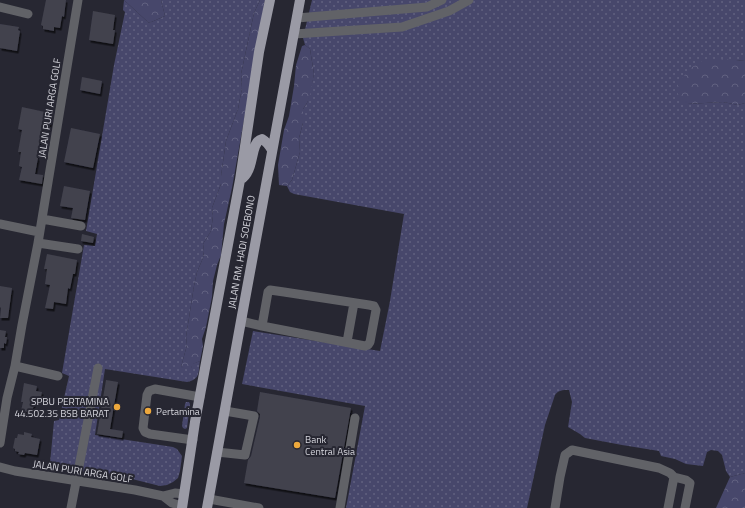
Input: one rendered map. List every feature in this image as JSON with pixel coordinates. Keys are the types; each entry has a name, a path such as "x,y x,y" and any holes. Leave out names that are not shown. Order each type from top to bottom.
{"main road":[{"name":"JALAN RM. HADI SOEBONO","path":"182,507 200,397 240,180 259,52 270,0"},
{"name":"JALAN RM. HADI SOEBONO","path":"208,503 300,0"},
{"path":"240,180 244,178 249,168 257,141 262,139 268,142 272,150"}],"street":[{"name":"JALAN PURI ARGA GOLF","path":"0,443 7,398 15,366 38,243 78,0"},
{"path":"427,8 442,0"},
{"path":"294,34 402,27 449,11 469,0"},
{"path":"0,7 28,14"},
{"path":"297,18 427,8 449,11"},
{"path":"42,219 81,226"},
{"path":"0,224 39,232"},
{"path":"38,243 78,249"},
{"path":"241,321 262,326 365,346 370,342 376,310 374,306 370,305 270,290 268,292 262,326"},
{"path":"347,342 354,303"},
{"path":"15,366 58,376"},
{"path":"72,508 98,368"},
{"path":"193,440 145,432 143,428 147,395 149,391 155,389 200,397"},
{"path":"218,452 246,455 254,416 225,411"},
{"path":"340,508 356,418"},
{"path":"555,508 565,455 572,450 658,468 686,480 690,483 685,508"},
{"name":"JALAN PURI ARGA GOLF","path":"0,467 15,471 135,490 163,496 172,503 182,507"},
{"path":"668,508 674,476"},
{"name":"JALAN PURI ARGA GOLF","path":"163,496 175,493 184,494"},
{"path":"208,503 259,508"}],"green space":[{"path":"124,0 149,23 165,16 161,0 260,0 254,13 241,74 242,88 238,109 226,141 221,184 212,208 213,216 211,231 203,244 203,258 197,272 194,286 186,337 187,345 181,367 191,368 192,364 200,361 197,377 187,382 105,369 95,435 173,447 177,449 182,456 178,478 167,485 160,486 128,478 63,470 61,465 50,463 54,421 59,420 69,376 62,373 84,245 95,246 97,234 86,231 114,65 125,12 123,10"},
{"path":"124,0 161,0 165,16 149,23"},
{"path":"260,0 265,0 232,188 224,224 221,255 213,281 212,297 202,339 203,346 200,361 193,364 189,370 181,367 187,345 186,337 194,286 197,272 203,258 203,244 211,231 213,216 212,208 221,184 226,141 238,109 242,88 241,74 254,13"},
{"path":"312,0 745,0 745,61 736,60 687,104 723,102 738,105 745,103 745,473 730,477 726,471 722,455 718,451 711,450 707,452 703,466 686,464 675,459 661,456 659,451 585,438 568,427 572,402 569,390 564,390 559,391 555,395 545,425 527,508 346,508 365,406 242,384 253,331 380,351 390,301 404,214 294,194 290,192 287,186 292,180 300,152 299,138 303,123 303,109 307,103 314,74 310,49 305,45 303,38"},
{"path":"305,45 310,49 314,74 310,96 303,109 303,123 299,138 300,152 292,180 287,186 279,185 278,165 284,130 289,116 296,65 302,46"},
{"path":"715,59 745,61 745,103 738,105 723,102 687,104 680,100 676,87 689,69 702,61"},
{"path":"186,402 189,402 190,404 187,428 185,429 182,426"},
{"path":"745,473 745,508 716,508 730,477"}],"building":[{"path":"46,0 66,0 64,17 62,16 60,28 54,27 54,31 43,29 43,26 41,25"},
{"path":"93,11 115,15 113,44 89,40"},
{"path":"0,24 19,27 18,30 20,31 17,51 0,48"},
{"path":"82,77 102,81 100,94 80,90"},
{"path":"22,107 45,112 44,118 51,120 49,129 42,128 37,158 35,174 43,175 42,184 19,180 22,167 19,166 21,152 18,152 22,130 18,129"},
{"path":"71,128 100,134 93,168 64,162"},
{"path":"64,186 90,191 85,220 71,218 73,208 60,206"},
{"path":"82,234 94,237 93,243 81,241"},
{"path":"47,254 77,260 75,274 73,274 70,289 68,288 66,304 54,302 53,309 45,308 50,285 45,284 47,269 44,269"},
{"path":"0,286 12,288 8,318 0,318"},
{"path":"0,330 6,331 5,337 7,337 6,344 4,343 4,348 0,348"},
{"path":"106,380 118,382 110,429 123,431 122,438 97,434"},
{"path":"24,383 37,386 36,391 42,392 40,401 35,400 32,413 21,411"},
{"name":"Bank Central Asia","path":"260,392 351,408 335,498 244,483 248,460 251,456 260,417 260,414 257,411"},
{"path":"24,432 32,434 31,437 40,439 37,455 25,453 24,455 18,454 19,452 15,451 13,448 15,438 17,438 18,434 24,435"}],"place":[{"name":"SPBU PERTAMINA 44.502.35 BSB BARAT","path":"117,407"},
{"name":"Pertamina","path":"148,411"},
{"name":"Bank Central Asia","path":"297,445"}]}
